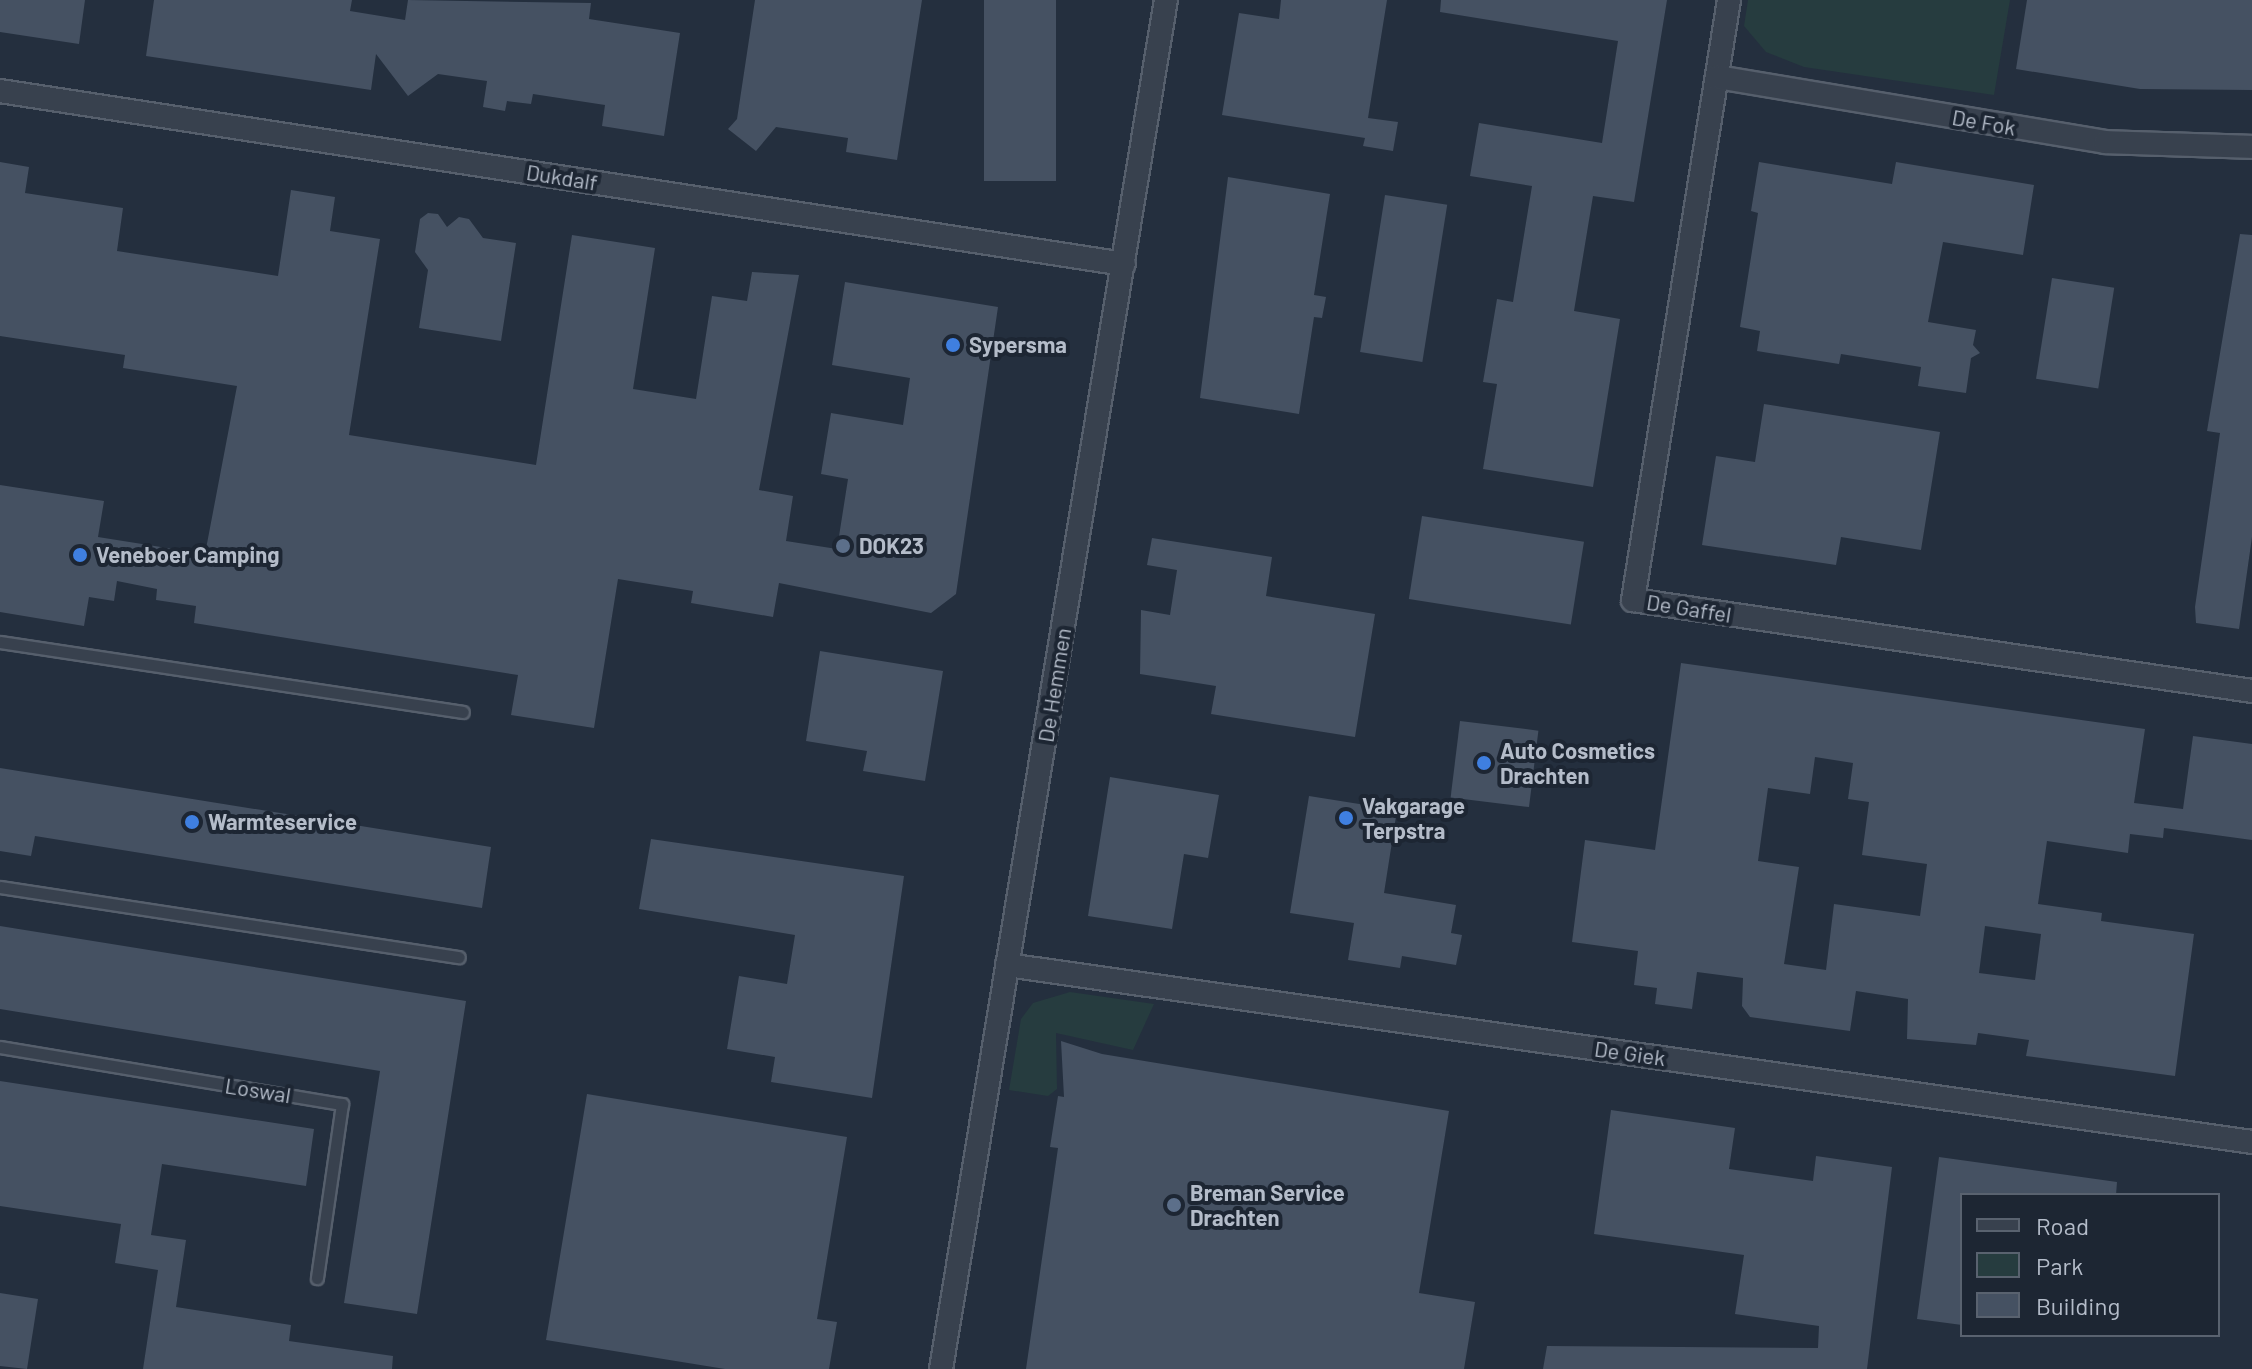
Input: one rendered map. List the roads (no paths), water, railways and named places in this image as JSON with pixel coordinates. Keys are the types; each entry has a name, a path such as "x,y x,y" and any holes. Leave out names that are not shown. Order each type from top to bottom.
{"street":[{"name":"De Hemmen","path":"941,1369 1166,0"},
{"name":"De Gaffel","path":"1729,0 1633,600 2252,691"},
{"name":"De Fok","path":"1717,77 2105,142 2252,147"},
{"name":"Dukdalf","path":"0,91 1124,264"},
{"name":"De Giek","path":"1007,965 2252,1142"}],"lane":[{"path":"0,642 463,712"},
{"path":"0,887 459,957"},
{"name":"Loswal","path":"0,1047 342,1104 317,1278"}],"place":[{"name":"Sypersma","path":"953,345"},
{"name":"DOK23","path":"843,546"},
{"name":"Veneboer Camping","path":"80,555"},
{"name":"Auto Cosmetics Drachten","path":"1484,763"},
{"name":"Vakgarage Terpstra","path":"1346,818"},
{"name":"Warmteservice","path":"192,822"},
{"name":"Breman Service Drachten","path":"1174,1205"}]}
